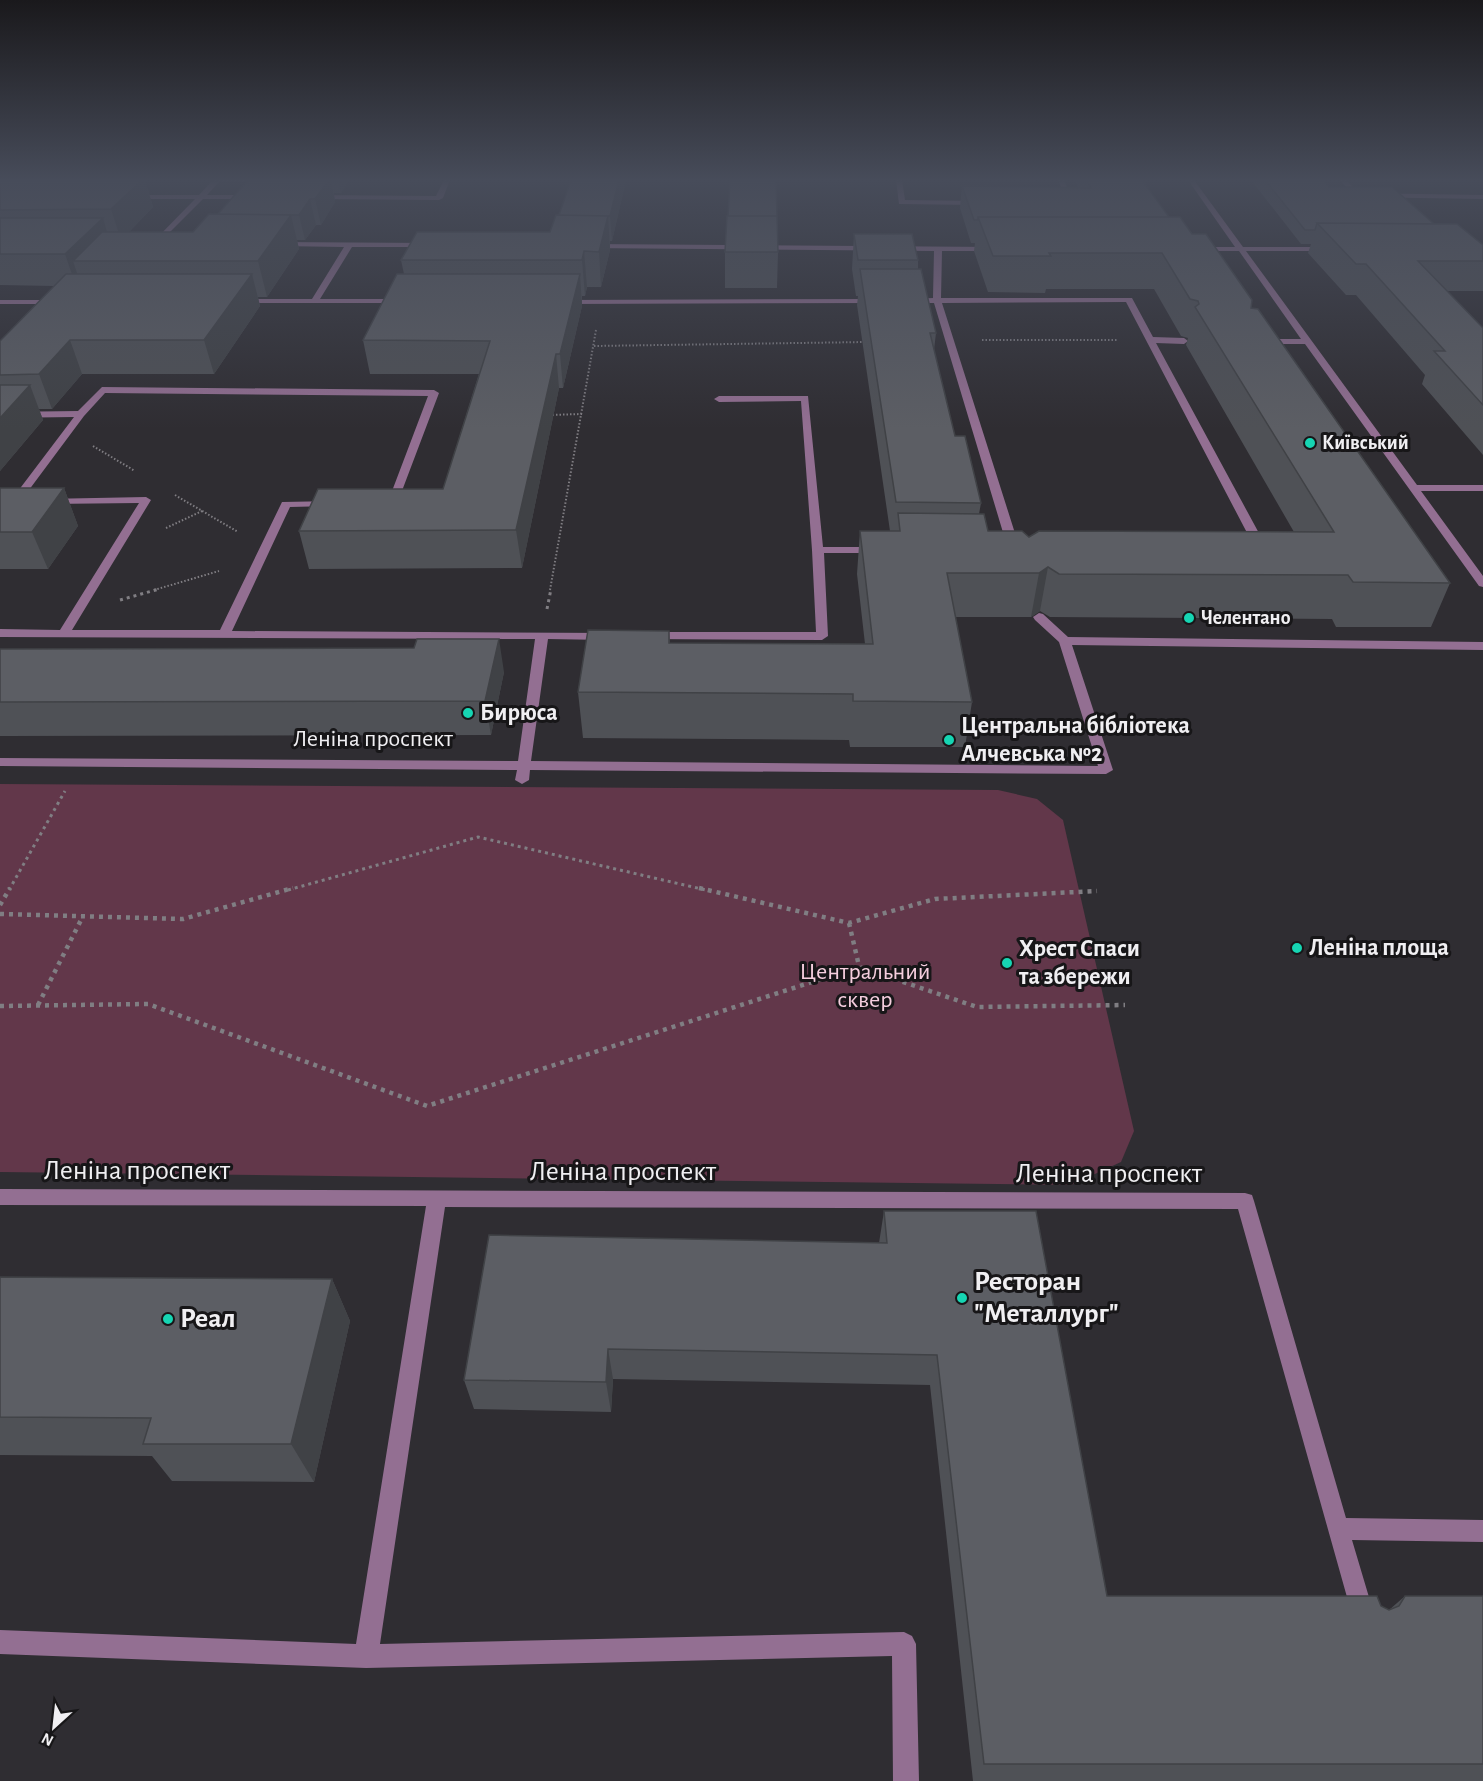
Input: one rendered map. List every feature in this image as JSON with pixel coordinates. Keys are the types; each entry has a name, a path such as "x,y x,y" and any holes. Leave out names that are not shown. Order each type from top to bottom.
{"street":[{"path":"315,300 338,263"},
{"path":"938,263 938,301 1016,555"},
{"path":"1252,263 1483,584"},
{"path":"903,301 1130,300 1263,553 1252,553"},
{"path":"226,301 410,301"},
{"path":"553,302 891,301"},
{"path":"0,302 72,302"},
{"path":"1152,340 1184,341"},
{"path":"1255,342 1307,341"},
{"path":"66,632 146,500 16,501 81,414 102,390 434,393 393,502 381,502"},
{"path":"0,633 822,636 818,550 805,398 719,399"},
{"path":"0,415 81,414"},
{"path":"1412,488 1483,488"},
{"path":"224,634 286,504 346,502"},
{"path":"818,550 888,551"},
{"path":"1039,617 1065,641 1483,646"},
{"path":"523,773 542,636"},
{"name":"Леніна проспект","path":"0,762 523,773 1106,770 1065,641"},
{"name":"Леніна проспект","path":"0,1197 1245,1201 1338,1529"},
{"path":"366,1656 437,1198"},
{"path":"1364,1620 1338,1529 1483,1531"},
{"path":"0,1642 366,1656 904,1644 906,1781"}],"path":[{"path":"542,636 601,303"},
{"path":"950,340 1152,340"},
{"path":"594,346 867,342"},
{"path":"549,415 582,414"},
{"path":"77,613 230,568"},
{"path":"0,905 81,763"},
{"path":"0,914 183,919 478,837 849,923 935,899 1097,891"},
{"path":"38,1005 83,916"},
{"path":"849,923 859,967"},
{"path":"0,1006 148,1004 427,1106 859,967 976,1007 1125,1005"}],"green space":[{"name":"Центральний сквер","path":"0,784 998,790 1037,799 1063,820 1134,1131 1121,1162 1071,1185 0,1172"}],"building":[{"path":"1168,263 1226,263 1252,300 1251,308 1258,309 1450,583 1353,582 1348,575 1059,574 1048,567 1039,573 947,573 972,702 853,701 853,694 578,692 588,630 669,631 669,643 873,644 860,531 900,531 898,513 984,514 988,531 1022,531 1029,537 1039,531 1334,532 1195,307 1199,304 1198,301 1190,299"},
{"path":"1420,263 1483,328 1483,405 1434,351 1445,351 1366,264 1356,264"},
{"path":"860,269 921,269 936,333 930,333 955,436 965,436 981,503 896,502"},
{"path":"66,274 252,274 204,340 70,340 39,374 0,375 0,341"},
{"path":"397,274 580,274 560,354 556,354 516,530 299,531 318,489 443,489 490,341 363,340"},
{"path":"0,385 30,385 0,418"},
{"path":"0,488 64,488 32,532 0,532"},
{"path":"417,639 499,639 485,701 0,702 0,649 414,648"},
{"path":"884,1211 1036,1211 1107,1596 1377,1596 1381,1606 1389,1610 1399,1606 1405,1596 1483,1596 1483,1764 984,1764 937,1355 608,1349 606,1382 464,1380 489,1235 887,1243"},
{"path":"0,1277 332,1279 291,1444 143,1444 151,1418 0,1417"}],"place":[{"name":"Київський","path":"1310,443"},
{"name":"Челентано","path":"1189,618"},
{"name":"Бирюса","path":"468,713"},
{"name":"Центральна бібліотека Алчевська №2","path":"949,740"},
{"name":"Леніна площа","path":"1297,948"},
{"name":"Хрест Спаси та збережи","path":"1007,963"},
{"name":"Ресторан \"Металлург\"","path":"962,1298"},
{"name":"Реал","path":"168,1319"}]}
